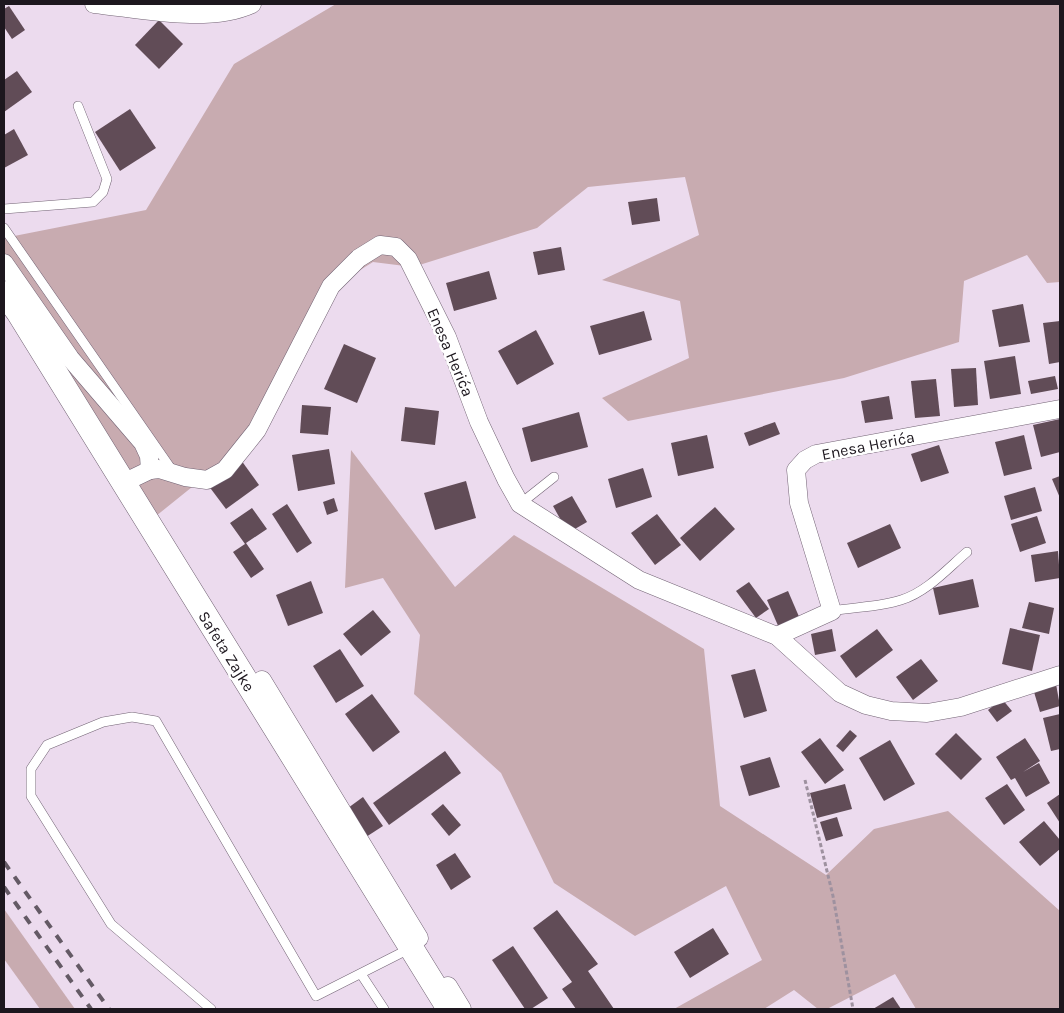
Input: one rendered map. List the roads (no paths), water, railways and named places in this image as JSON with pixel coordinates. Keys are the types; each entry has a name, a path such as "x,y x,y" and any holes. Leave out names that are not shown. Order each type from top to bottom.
{"main road":[{"name":"Safeta Zajke","path":"4,293 18,312 122,484 449,1009"},
{"name":"Safeta Zajke","path":"4,319 435,1009"}],"street":[{"path":"94,4 200,14 238,11 252,4"},
{"name":"Enesa Herića","path":"150,470 159,469 207,480 225,470 257,430 331,286 359,258 380,245 396,247 408,259 447,337 480,422 506,479 520,504 639,580 776,636 840,693 866,705 891,711 927,713 961,707 1060,675"},
{"path":"4,263 70,358 143,443 149,456 150,470 122,484"},
{"name":"Enesa Herića","path":"832,611 799,503 796,470 806,460 816,454 1060,409"},
{"path":"776,636 832,611"},
{"path":"262,680 462,1009"}],"lane":[{"path":"4,209 94,202 103,192 108,179 78,106"},
{"path":"4,228 179,475"},
{"path":"520,504 554,477"},
{"path":"832,611 900,601 912,596 933,582 967,552"},
{"path":"210,1009 111,924 31,796 31,769 47,745 103,722 132,717 156,722 316,996 401,953"},
{"path":"361,974 384,1009"}],"railway":[{"path":"4,862 109,1009"},
{"path":"4,887 91,1009"}]}
